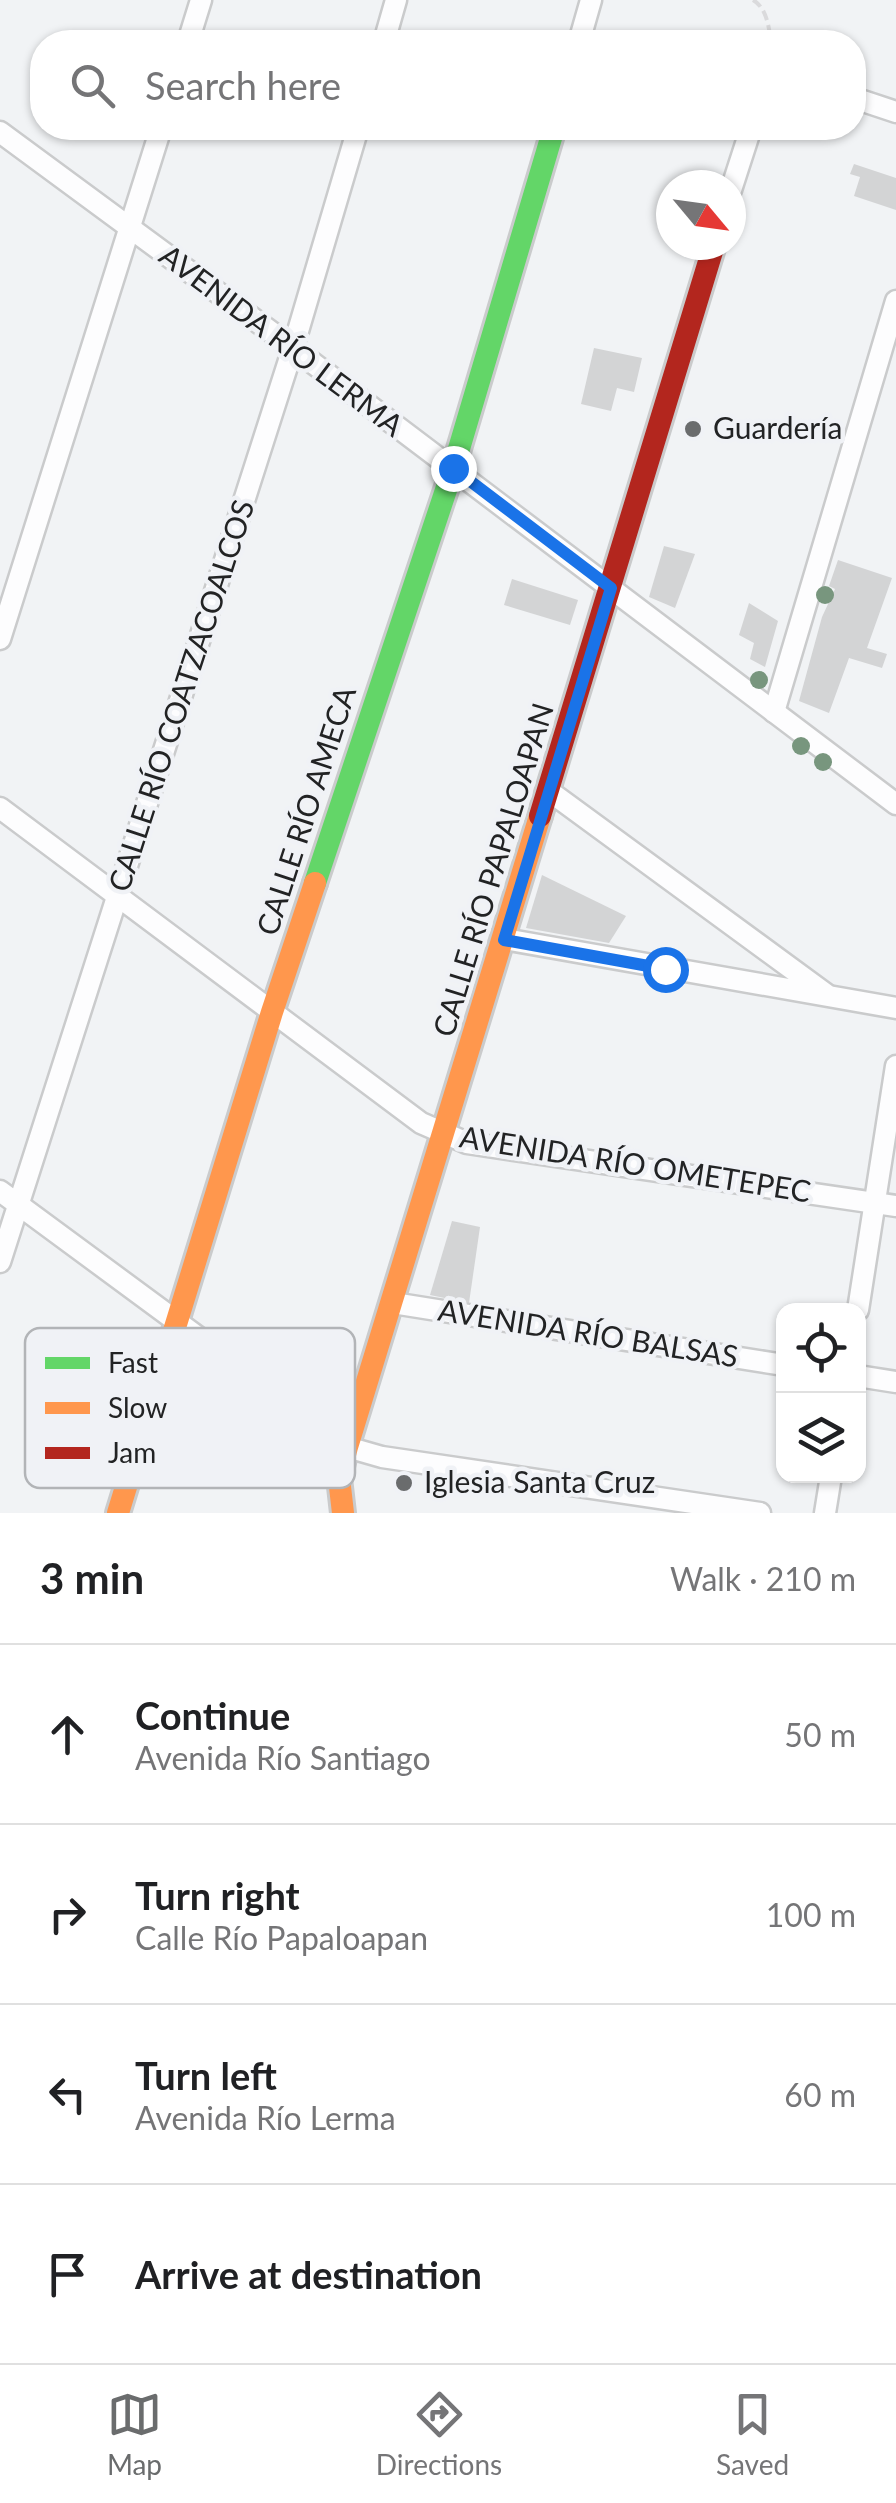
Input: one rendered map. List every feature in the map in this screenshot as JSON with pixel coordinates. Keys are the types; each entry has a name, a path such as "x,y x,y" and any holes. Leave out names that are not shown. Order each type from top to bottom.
{"street":[{"path":"192,30 202,0"},
{"path":"387,30 396,0"},
{"path":"582,30 591,0"},
{"path":"866,102 896,112"},
{"name":"AVENIDA RÍO LERMA","path":"0,132 896,804"},
{"path":"0,639 157,140"},
{"name":"CALLE RÍO COATZACOALCOS","path":"0,1262 8,1198 118,896 293,348 354,140"},
{"name":"CALLE RÍO AMECA","path":"176,1328 272,1012 453,468 550,140"},
{"path":"737,170 746,140"},
{"name":"CALLE RÍO PAPALOAPAN","path":"355,1424 709,260"},
{"path":"774,712 896,301"},
{"path":"550,791 830,996"},
{"name":"AVENIDA RÍO OMETEPEC","path":"0,808 421,1123 444,1134 467,1143 896,1206"},
{"path":"504,940 896,1008"},
{"path":"859,1303 896,1066"},
{"path":"8,1198 186,1328"},
{"name":"AVENIDA RÍO BALSAS","path":"393,1303 776,1364"},
{"path":"866,1377 896,1382"},
{"path":"355,1448 382,1457 760,1513"},
{"path":"825,1513 831,1483"},
{"name":"CALLE RÍO AMECA","path":"118,1513 126,1488"},
{"path":"326,1513 335,1488"},
{"name":"CALLE RÍO PAPALOAPAN","path":"340,1488 343,1513"}],"path":[{"path":"753,0 759,4 770,30"}],"building":[{"path":"854,164 896,178 896,210 854,196 860,177 850,174"},
{"path":"594,348 642,358 634,392 617,388 611,411 581,404"},
{"path":"664,546 695,554 675,608 649,597"},
{"path":"838,560 892,578 867,648 887,654 882,668 849,658 829,713 799,701 822,617 835,589 829,586"},
{"path":"512,579 578,600 570,625 504,605"},
{"path":"749,603 778,621 765,667 750,659 754,643 739,635"},
{"path":"542,875 626,916 609,943 526,928"},
{"path":"452,1221 480,1227 469,1303 430,1295"}],"traffic: fast":[{"path":"315,883 453,469 550,140"}],"traffic: slow":[{"path":"355,1421 540,816"},
{"path":"175,1328 315,883"},
{"path":"118,1513 126,1488"},
{"path":"340,1488 343,1513"}],"traffic: jam":[{"path":"540,816 709,260"}],"place":[{"name":"Guardería","path":"693,429"},
{"name":"Iglesia Santa Cruz","path":"404,1483"}],"route":[{"path":"453,468 611,588 504,940 665,969"}]}
